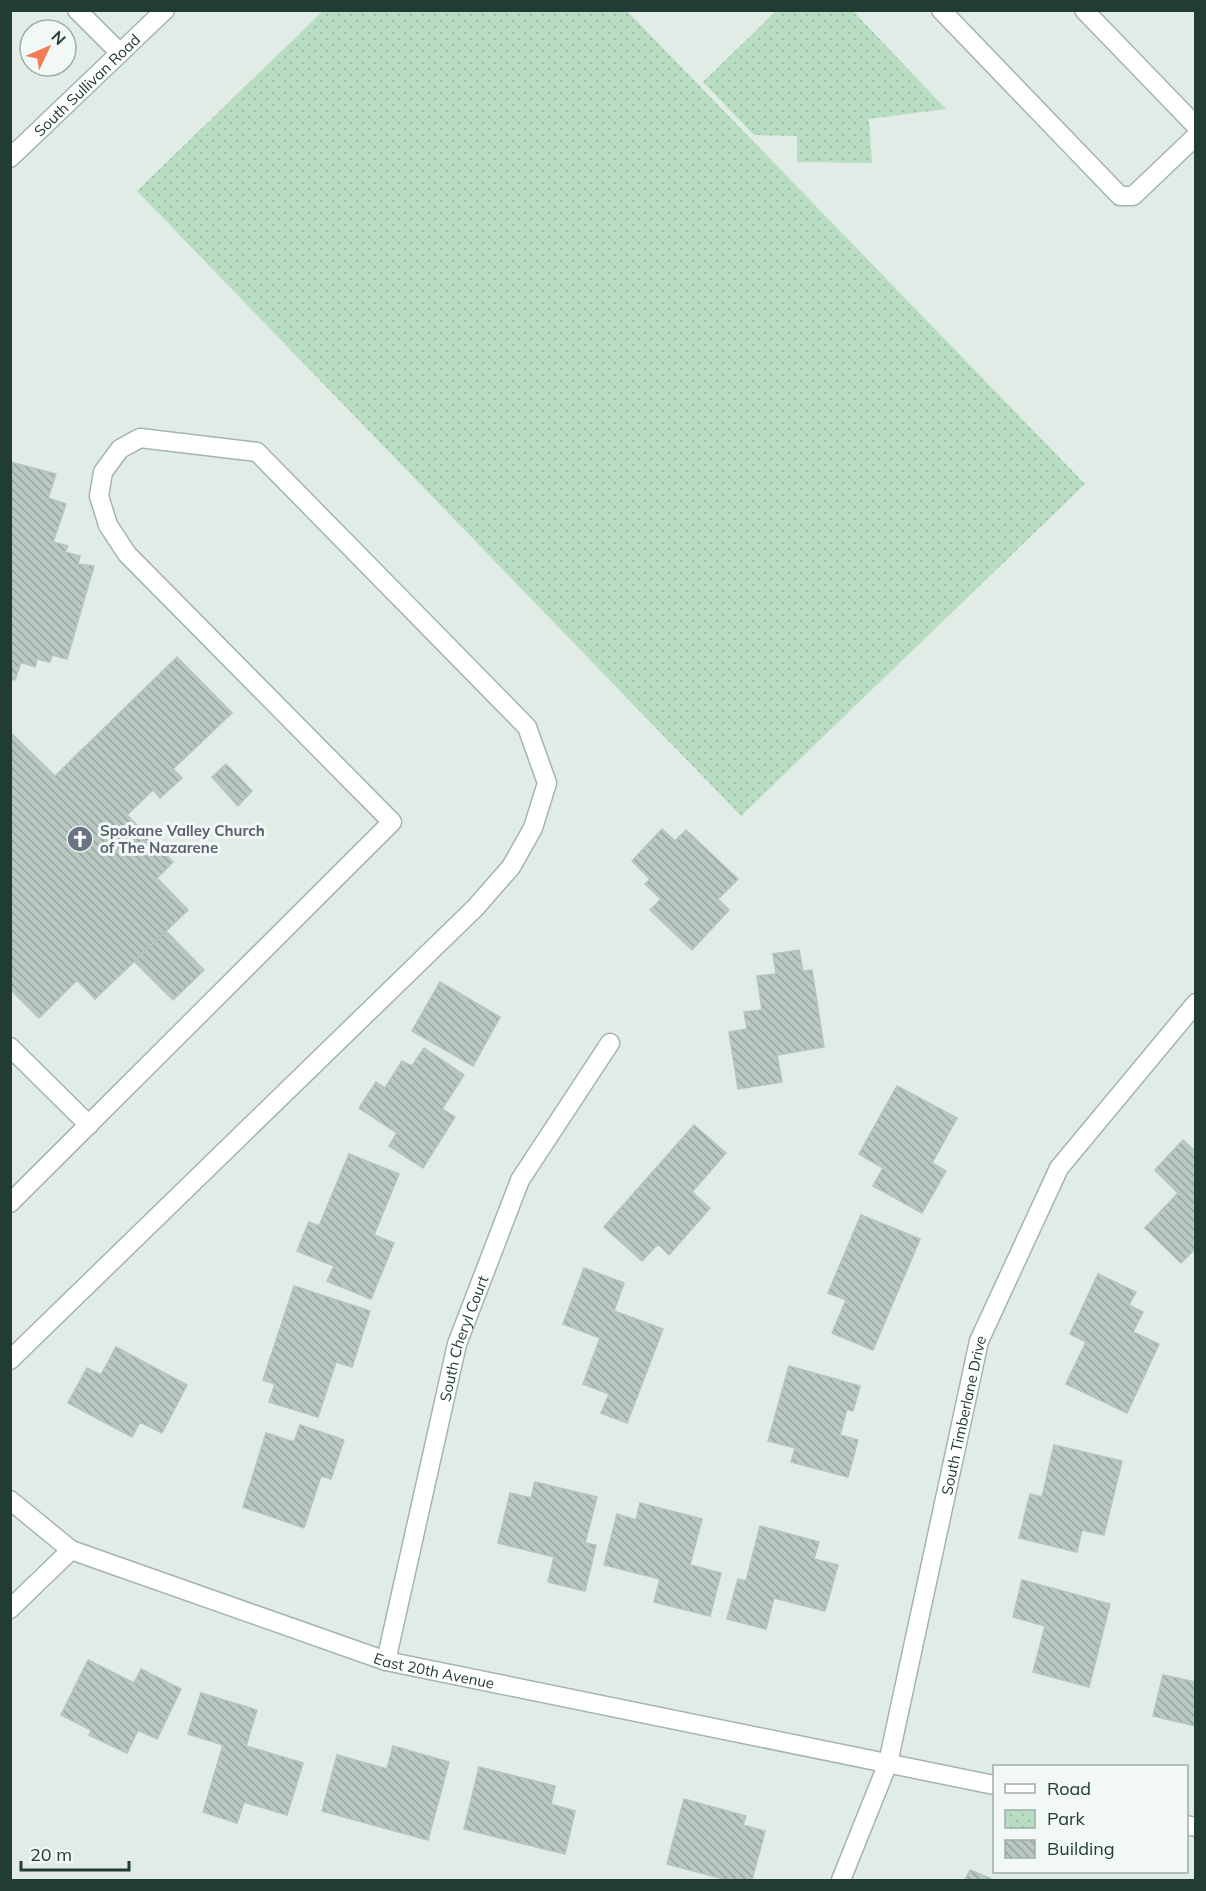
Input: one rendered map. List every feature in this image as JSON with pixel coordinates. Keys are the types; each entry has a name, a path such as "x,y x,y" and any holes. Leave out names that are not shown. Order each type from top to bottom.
{"street":[{"path":"77,10 120,54"},
{"name":"South Sullivan Road","path":"10,158 165,10"},
{"path":"941,10 1120,196 1133,196 1196,136"},
{"path":"1084,10 1196,126"},
{"path":"10,1203 392,822 127,554 108,525 99,496 103,472 120,449 140,438 257,452 527,727 548,783 533,828 511,867 476,908 10,1360"},
{"name":"South Timberlane Drive","path":"841,1881 888,1763 979,1341 1059,1168 1196,1003"},
{"name":"South Cheryl Court","path":"386,1661 458,1344 520,1180 610,1043"},
{"path":"10,1047 89,1125"},
{"name":"East 20th Avenue","path":"10,1500 71,1550 386,1661 993,1785"},
{"path":"10,1609 71,1550"}],"green space":[{"path":"324,10 627,11 1085,484 741,816 137,191"},
{"path":"777,10 853,11 946,109 869,119 872,163 797,162 797,136 754,135 703,82"}],"building":[{"path":"10,462 56,474 48,498 66,504 53,542 68,546 65,552 80,556 78,564 94,566 67,659 52,655 50,662 37,659 35,667 21,662 15,680 10,679"},
{"name":"Spokane Valley Church of The Nazarene","path":"177,657 232,713 173,769 182,778 160,798 153,790 127,815 173,862 157,878 188,910 95,999 77,980 39,1018 10,989 10,732 55,776"},
{"path":"226,764 252,791 238,806 212,777"},
{"path":"662,829 675,841 686,830 738,879 718,899 729,910 692,950 650,910 661,899 645,884 650,879 632,861"},
{"path":"166,931 204,970 173,1000 134,961"},
{"path":"799,950 803,971 812,970 824,1047 777,1055 782,1082 738,1089 729,1032 747,1029 744,1012 762,1010 757,976 776,974 773,954"},
{"path":"440,982 500,1017 473,1066 412,1031"},
{"path":"424,1048 464,1075 442,1109 455,1117 423,1168 389,1146 397,1133 359,1108 376,1082 385,1088 402,1061 412,1066"},
{"path":"897,1086 957,1118 932,1163 946,1171 922,1213 873,1186 883,1168 859,1154"},
{"path":"694,1125 726,1153 692,1192 710,1208 669,1255 658,1244 642,1261 604,1227"},
{"path":"1183,1140 1196,1152 1196,1248 1181,1263 1145,1228 1178,1193 1155,1170"},
{"path":"349,1154 399,1174 374,1235 394,1243 371,1299 327,1281 334,1266 297,1251 309,1222 319,1226"},
{"path":"861,1215 920,1239 873,1350 832,1333 846,1300 828,1293"},
{"path":"584,1268 624,1283 614,1311 663,1329 627,1423 601,1413 609,1394 583,1384 600,1338 563,1324"},
{"path":"1098,1274 1136,1292 1129,1305 1143,1312 1133,1332 1159,1344 1127,1413 1066,1384 1086,1342 1070,1334"},
{"path":"294,1286 370,1311 352,1367 336,1362 318,1417 269,1402 275,1384 263,1380"},
{"path":"116,1347 187,1385 162,1433 140,1422 132,1437 68,1403 87,1368 101,1375"},
{"path":"789,1366 860,1386 853,1411 847,1409 840,1435 858,1440 848,1477 791,1462 795,1448 768,1441"},
{"path":"300,1425 344,1440 331,1479 321,1476 304,1528 243,1507 266,1433 294,1442"},
{"path":"1054,1445 1122,1461 1104,1535 1082,1530 1077,1552 1019,1538 1030,1494 1042,1497"},
{"path":"535,1482 597,1497 585,1543 596,1545 585,1591 548,1582 554,1557 498,1543 510,1493 531,1498"},
{"path":"640,1503 702,1519 690,1565 721,1573 710,1616 654,1602 660,1579 604,1565 617,1514 636,1520"},
{"path":"760,1526 819,1542 814,1559 838,1565 825,1611 774,1598 766,1629 727,1619 738,1579 746,1581"},
{"path":"1022,1580 1110,1604 1089,1687 1033,1672 1045,1626 1013,1617"},
{"path":"88,1660 134,1683 141,1669 181,1689 157,1739 138,1730 127,1753 89,1735 91,1730 61,1715"},
{"path":"1163,1675 1196,1682 1196,1726 1153,1716"},
{"path":"201,1693 257,1710 246,1746 303,1763 287,1815 244,1802 237,1823 203,1812 223,1745 188,1734"},
{"path":"393,1746 449,1762 428,1840 322,1811 337,1755 387,1769"},
{"path":"479,1767 555,1786 551,1804 575,1811 565,1854 464,1829"},
{"path":"684,1799 746,1816 743,1825 765,1831 752,1880 727,1880 667,1864"},
{"path":"970,1870 994,1880 965,1880"}],"place":[{"name":"Spokane Valley Church of The Nazarene","path":"80,839"}]}
